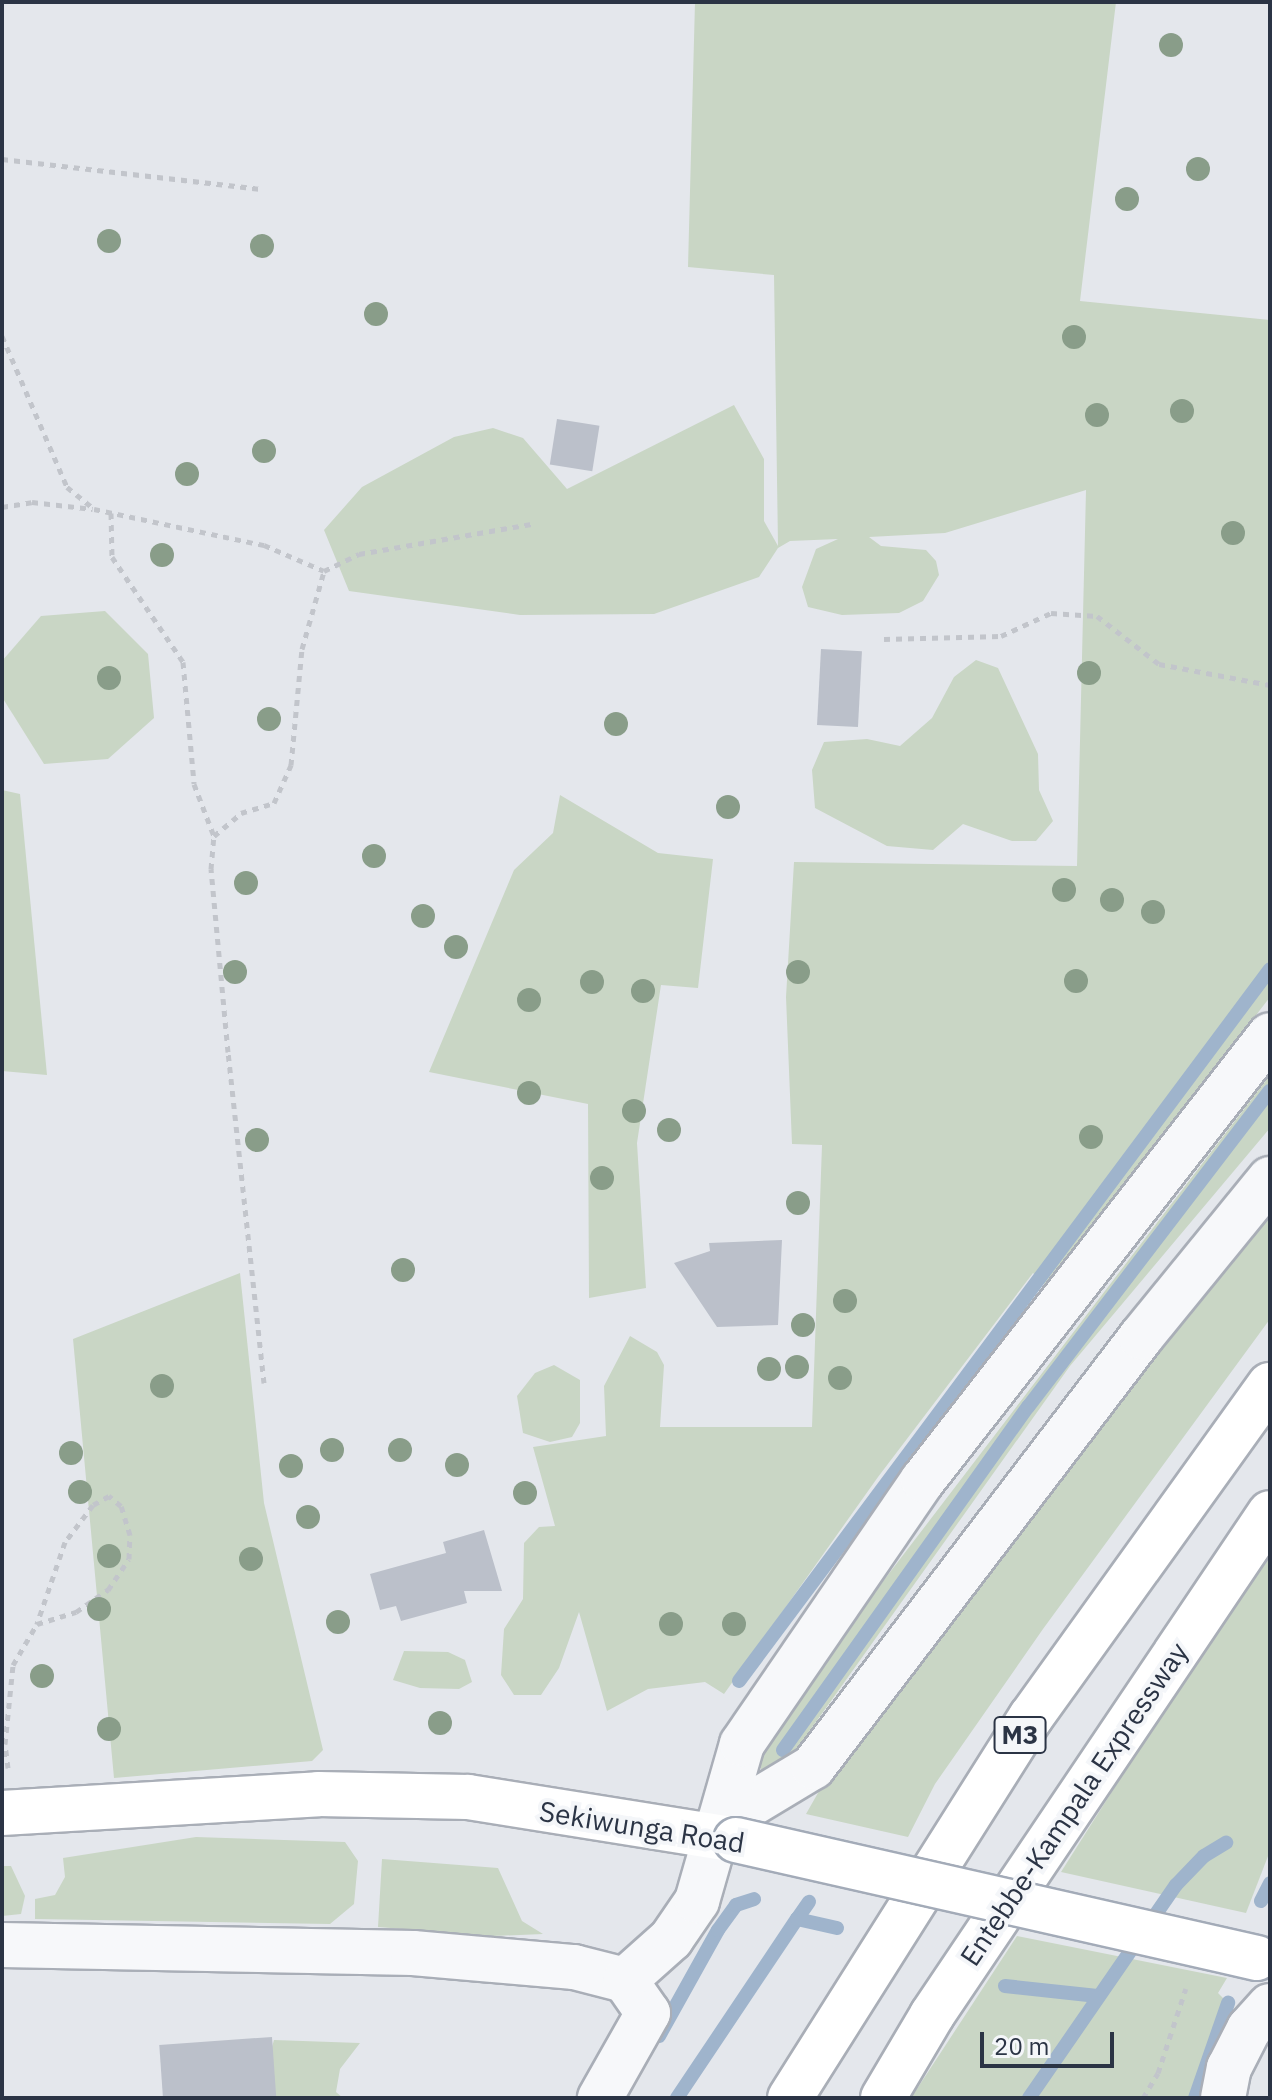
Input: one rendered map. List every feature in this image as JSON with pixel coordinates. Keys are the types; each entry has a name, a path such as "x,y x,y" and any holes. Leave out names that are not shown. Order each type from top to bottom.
{"main road":[{"name":"M3","path":"790,2098 1031,1717 1270,1385"},
{"name":"Entebbe-Kampala Expressway","path":"883,2098 932,2015 1270,1513"},
{"name":"Sekiwunga Road","path":"8,1813 318,1794 468,1797 723,1833 1263,1959"}],"street":[{"path":"625,1980 671,1939 697,1901 723,1833 742,1744 923,1480 1270,1035"},
{"path":"723,1833 813,1767 1141,1337 1270,1179"},
{"path":"2,1945 69,1943 413,1953 574,1967 625,1980 648,2013 600,2098"},
{"path":"1223,2098 1229,2068 1249,2029 1270,2006"}],"path":[{"path":"2,159 261,189"},
{"path":"2,336 67,487 94,509"},
{"path":"2,507 32,502 94,509 239,538 324,571 359,554 531,524"},
{"path":"111,513 112,557 183,662 194,784 214,836 212,884 264,1383"},
{"path":"214,836 241,813 274,803 291,765 302,649 324,571"},
{"path":"884,639 1001,636 1051,613 1097,616 1159,664 1270,685"},
{"path":"8,1813 5,1744 13,1665 37,1624 65,1542 93,1505 109,1496 121,1506 126,1521 129,1559 108,1590 76,1612 37,1624"}],"green space":[{"path":"695,2 1116,2 1080,301 1270,320 1270,997 1047,1287 1033,1273 878,1477 724,1694 705,1682 648,1689 607,1711 579,1612 559,1668 541,1695 514,1695 501,1675 504,1629 523,1599 524,1543 539,1527 555,1526 533,1447 606,1436 604,1386 630,1336 657,1352 664,1365 660,1427 812,1427 822,1145 792,1144 786,997 794,862 1077,866 1086,490 945,533 869,537 881,546 926,550 936,561 939,575 923,601 899,613 842,615 808,607 802,587 816,549 838,539 790,541 778,548 759,577 654,614 520,615 349,591 324,530 362,487 454,437 493,428 523,438 567,489 734,405 764,459 764,521 778,546 774,275 688,267"},
{"path":"105,611 148,654 154,718 108,759 44,764 2,697 2,661 41,616"},
{"path":"976,660 998,668 1038,754 1039,790 1053,821 1036,841 1012,841 963,824 933,850 887,846 815,808 812,770 824,742 867,739 900,746 932,718 954,677"},
{"path":"2,790 20,794 47,1075 2,1071"},
{"path":"560,795 658,853 713,859 698,988 661,985 637,1143 646,1288 589,1298 588,1104 429,1072 514,870 553,833"},
{"path":"1270,1075 1270,1128 1070,1366 786,1764 763,1774 758,1761 761,1741"},
{"path":"1270,1203 1270,1319 1043,1629 935,1784 908,1837 806,1814 835,1763"},
{"path":"240,1273 264,1503 323,1750 312,1761 114,1778 73,1339"},
{"path":"554,1365 580,1380 580,1423 572,1437 550,1442 523,1433 517,1396 535,1373"},
{"path":"1270,1557 1270,1851 1246,1913 1061,1872 1170,1700"},
{"path":"404,1651 448,1652 465,1660 472,1682 459,1689 420,1688 393,1680"},
{"path":"196,1837 345,1842 358,1861 354,1904 330,1924 35,1919 35,1899 55,1895 65,1877 63,1858"},
{"path":"382,1859 498,1868 522,1921 543,1934 493,1936 378,1927"},
{"path":"2,1866 11,1866 25,1896 21,1914 2,1916"},
{"path":"1017,1936 1227,1978 1218,1993 1228,2003 1202,2098 911,2098"},
{"path":"274,2040 360,2043 340,2069 336,2092 343,2098 263,2098 260,2088"}],"building":[{"path":"557,419 599,426 592,471 550,464"},
{"path":"821,649 862,651 858,727 817,725"},
{"path":"782,1240 778,1325 717,1327 674,1263 710,1251 709,1243"},
{"path":"484,1530 502,1591 464,1591 467,1603 401,1621 396,1606 380,1610 370,1574 446,1553 443,1542"},
{"path":"272,2037 276,2098 163,2098 159,2045"}],"waterway":[{"path":"739,1681 1270,969"},
{"path":"783,1750 1028,1407 1270,1091"},
{"path":"1029,2098 1176,1885 1204,1856 1226,1843"},
{"path":"1261,1901 1270,1883"},
{"path":"659,2036 718,1930 736,1905 754,1899"},
{"path":"797,1919 809,1902"},
{"path":"677,2098 797,1919 837,1928"},
{"path":"1005,1986 1097,1996"},
{"path":"1195,2098 1228,2003"}]}
